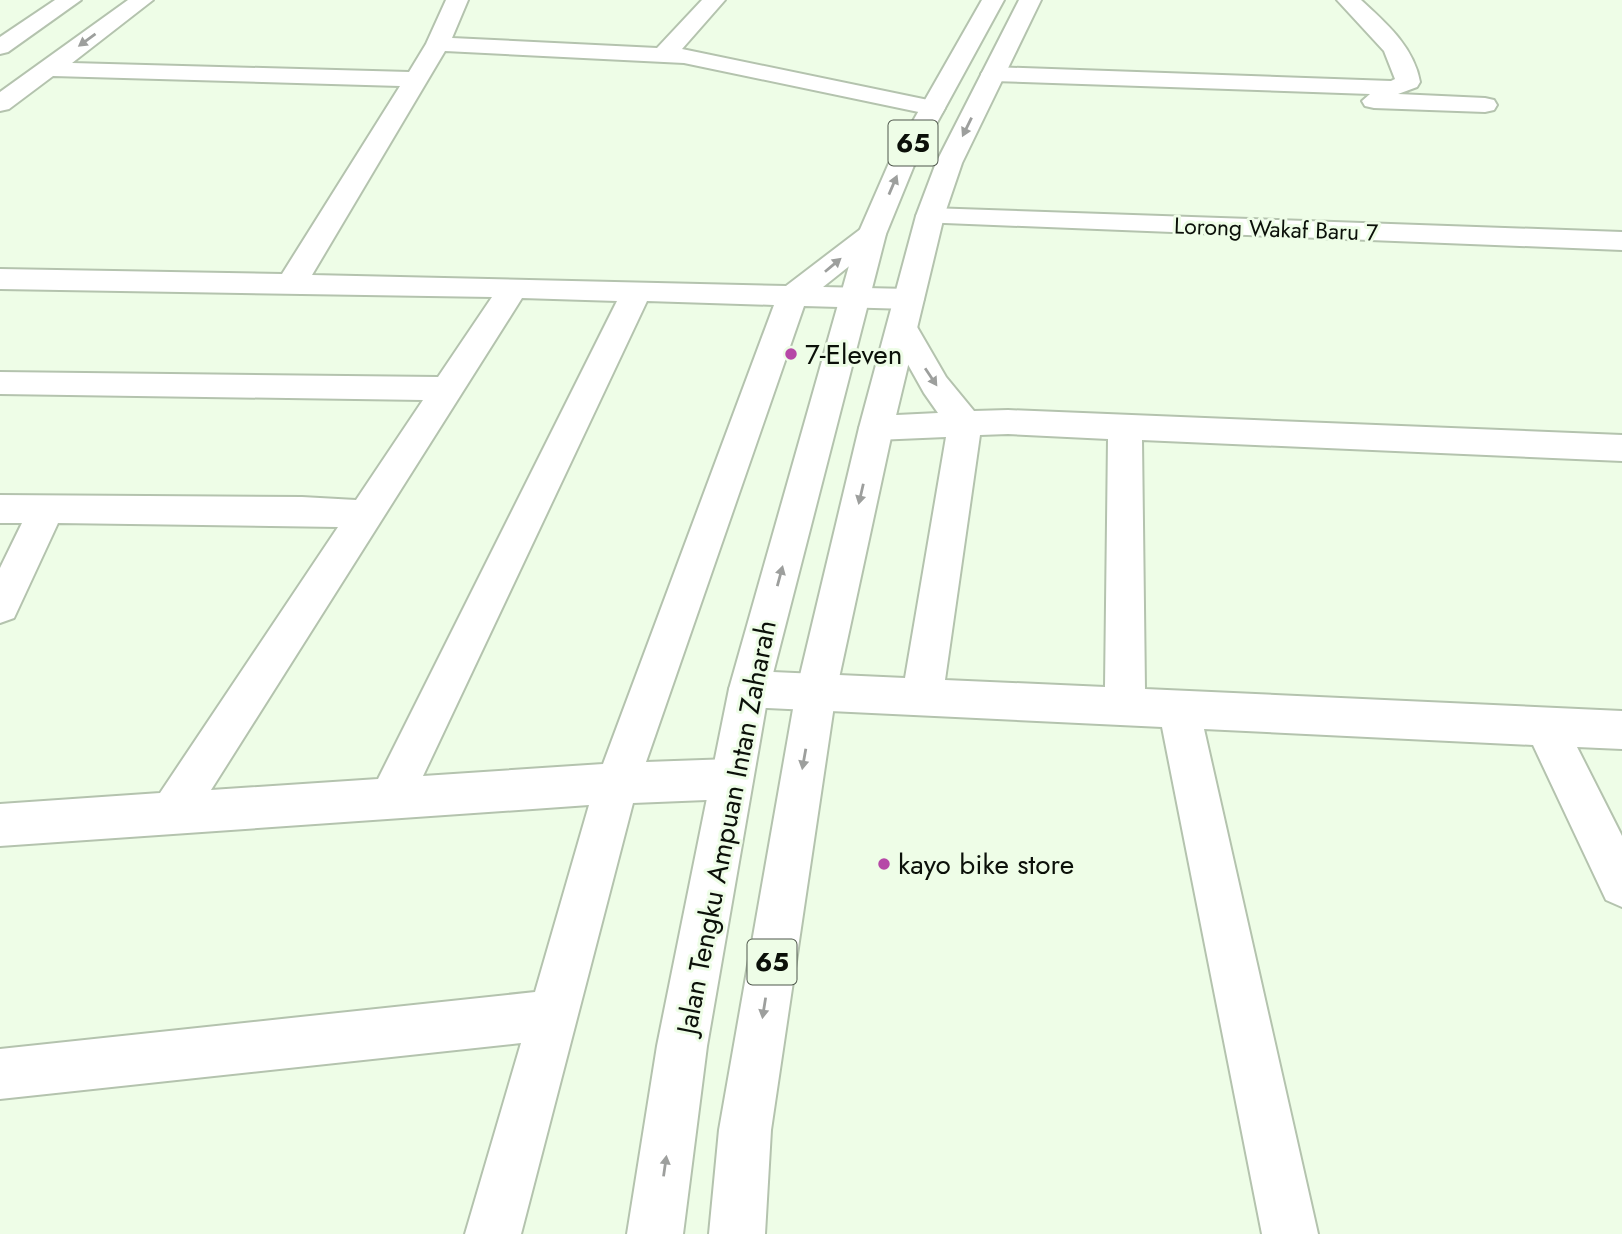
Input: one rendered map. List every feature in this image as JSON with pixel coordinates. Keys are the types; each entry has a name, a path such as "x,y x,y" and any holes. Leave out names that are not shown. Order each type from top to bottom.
{"street":[{"path":"0,47 70,0"},
{"path":"290,286 439,44 457,0"},
{"path":"664,54 714,0"},
{"name":"Jalan Tengku Ampuan Intan Zaharah","path":"655,1234 682,1046 749,689 858,296 872,234 902,163 993,0"},
{"name":"65","path":"737,1234 745,1130 816,692 876,428 930,216 949,163 1030,0"},
{"path":"990,81 1394,88 1408,82 1408,72 1382,33 1348,0"},
{"path":"109,2 138,3"},
{"path":"0,104 138,3"},
{"path":"439,44 664,54 933,108"},
{"path":"47,69 415,79"},
{"path":"990,81 1485,105"},
{"name":"Lorong Wakaf Baru 7","path":"930,216 1622,241"},
{"path":"493,1234 617,783 793,295 872,234"},
{"path":"0,279 858,296 905,313 935,385 965,424 922,697"},
{"path":"171,814 368,515 513,288"},
{"path":"390,799 637,291"},
{"path":"0,383 448,389"},
{"path":"876,428 1008,422 1622,448"},
{"path":"1125,429 1125,706"},
{"path":"0,509 302,511 368,515"},
{"path":"0,607 47,509"},
{"path":"749,689 1622,730"},
{"path":"1179,708 1290,1234"},
{"path":"1545,725 1622,884"},
{"path":"0,825 617,783 731,779"},
{"path":"0,1074 553,1014"}],"place":[{"name":"7-Eleven","path":"791,354"},
{"name":"kayo bike store","path":"884,864"}]}
